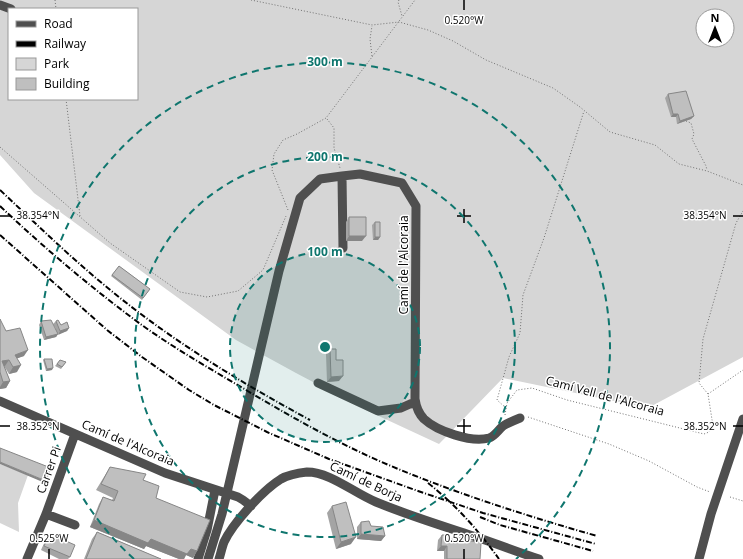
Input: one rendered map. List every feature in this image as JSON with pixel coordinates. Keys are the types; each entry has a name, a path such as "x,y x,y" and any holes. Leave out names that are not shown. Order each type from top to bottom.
{"street":[{"name":"Camí de l'Alcoraia","path":"208,559 222,514 279,271 300,198 320,179 360,174 402,183 416,206 415,403"},
{"path":"342,176 343,248"},
{"path":"318,383 378,411 401,408 415,403 418,411 425,420 446,432 462,437 487,438 492,436 503,426 520,418"},
{"name":"Camí de l'Alcoraia","path":"0,401 165,472 243,500 250,506"},
{"path":"700,557 712,514 743,419"},
{"name":"Carrer Pi","path":"27,559 46,514 76,434"},
{"name":"Camí de Borja","path":"219,559 224,541 238,520 250,506 274,484 282,478 294,474 315,472 328,476 375,501 420,519 474,536 538,559"},
{"path":"198,559 207,530 215,490"},
{"path":"46,514 75,525"}],"path":[{"path":"251,0 372,25 399,22 428,30 453,41 486,60 553,88 610,132 655,145 680,164 707,171 743,185"},
{"path":"398,0 402,17"},
{"path":"0,147 110,243 180,292 207,298 238,291 263,270 288,211 272,170 274,154 283,140 298,134 326,118 415,0"},
{"path":"372,25 370,39 372,57"},
{"path":"66,100 80,216"},
{"path":"506,408 497,400 509,357 520,333 523,295 544,238 584,111"},
{"path":"326,118 334,128 334,148 342,176"},
{"path":"686,121 691,123 694,134 692,140 706,166 707,171"},
{"name":"Camí Vell de l'Alcoraia","path":"503,426 507,403 517,390 532,388 567,400 704,434 709,432 714,426 708,394 699,383 703,339 736,223 743,211"},
{"path":"708,394 743,370"},
{"path":"520,418 532,417 609,444 649,461 697,487 710,492"},
{"path":"730,498 743,501"}],"green space":[{"path":"0,0 743,0 743,357 648,408 503,378 439,444 368,411 236,340 34,193 0,155"},
{"path":"0,464 28,475 18,503 19,532 0,523"}],"building":[{"path":"686,91 694,116 680,121 678,114 673,114 668,94"},
{"path":"349,217 366,217 366,236 349,236"},
{"path":"375,222 380,222 380,237 375,237"},
{"path":"119,266 150,289 143,298 112,275"},
{"path":"0,319 6,331 20,328 28,350 15,355 21,365 13,367 9,360 2,361 10,381 3,382 0,372"},
{"path":"51,320 58,334 46,337 41,321"},
{"path":"58,320 61,325 67,322 69,328 60,331 56,321"},
{"path":"330,349 336,349 336,360 343,360 343,376 331,377"},
{"path":"44,359 52,359 53,368 47,369"},
{"path":"60,360 66,362 62,367 57,364"},
{"path":"0,448 51,468 46,481 0,462"},
{"path":"110,467 146,474 143,480 159,486 156,498 210,520 197,551 191,549 187,554 151,539 148,543 94,520 103,497 114,501 118,491 101,484"},
{"path":"346,502 356,537 341,542 332,506"},
{"path":"369,521 371,526 383,527 385,536 361,534 361,522"},
{"path":"97,532 161,559 86,559"},
{"path":"50,534 75,545 70,557 44,546"},
{"path":"454,534 466,536 466,540 481,543 480,559 447,559 447,546 441,546 442,535 447,535 446,539 454,540"}],"railway":[{"path":"0,190 90,273 152,322 229,374 310,420"},
{"path":"0,206 66,265 148,330 299,421 354,449 416,476 493,504 597,536"},
{"path":"0,235 107,330 189,390 214,405 267,432 329,459 483,513 596,544"},
{"path":"428,483 448,500 466,519 499,559"},
{"path":"480,517 500,525 593,551"}]}
